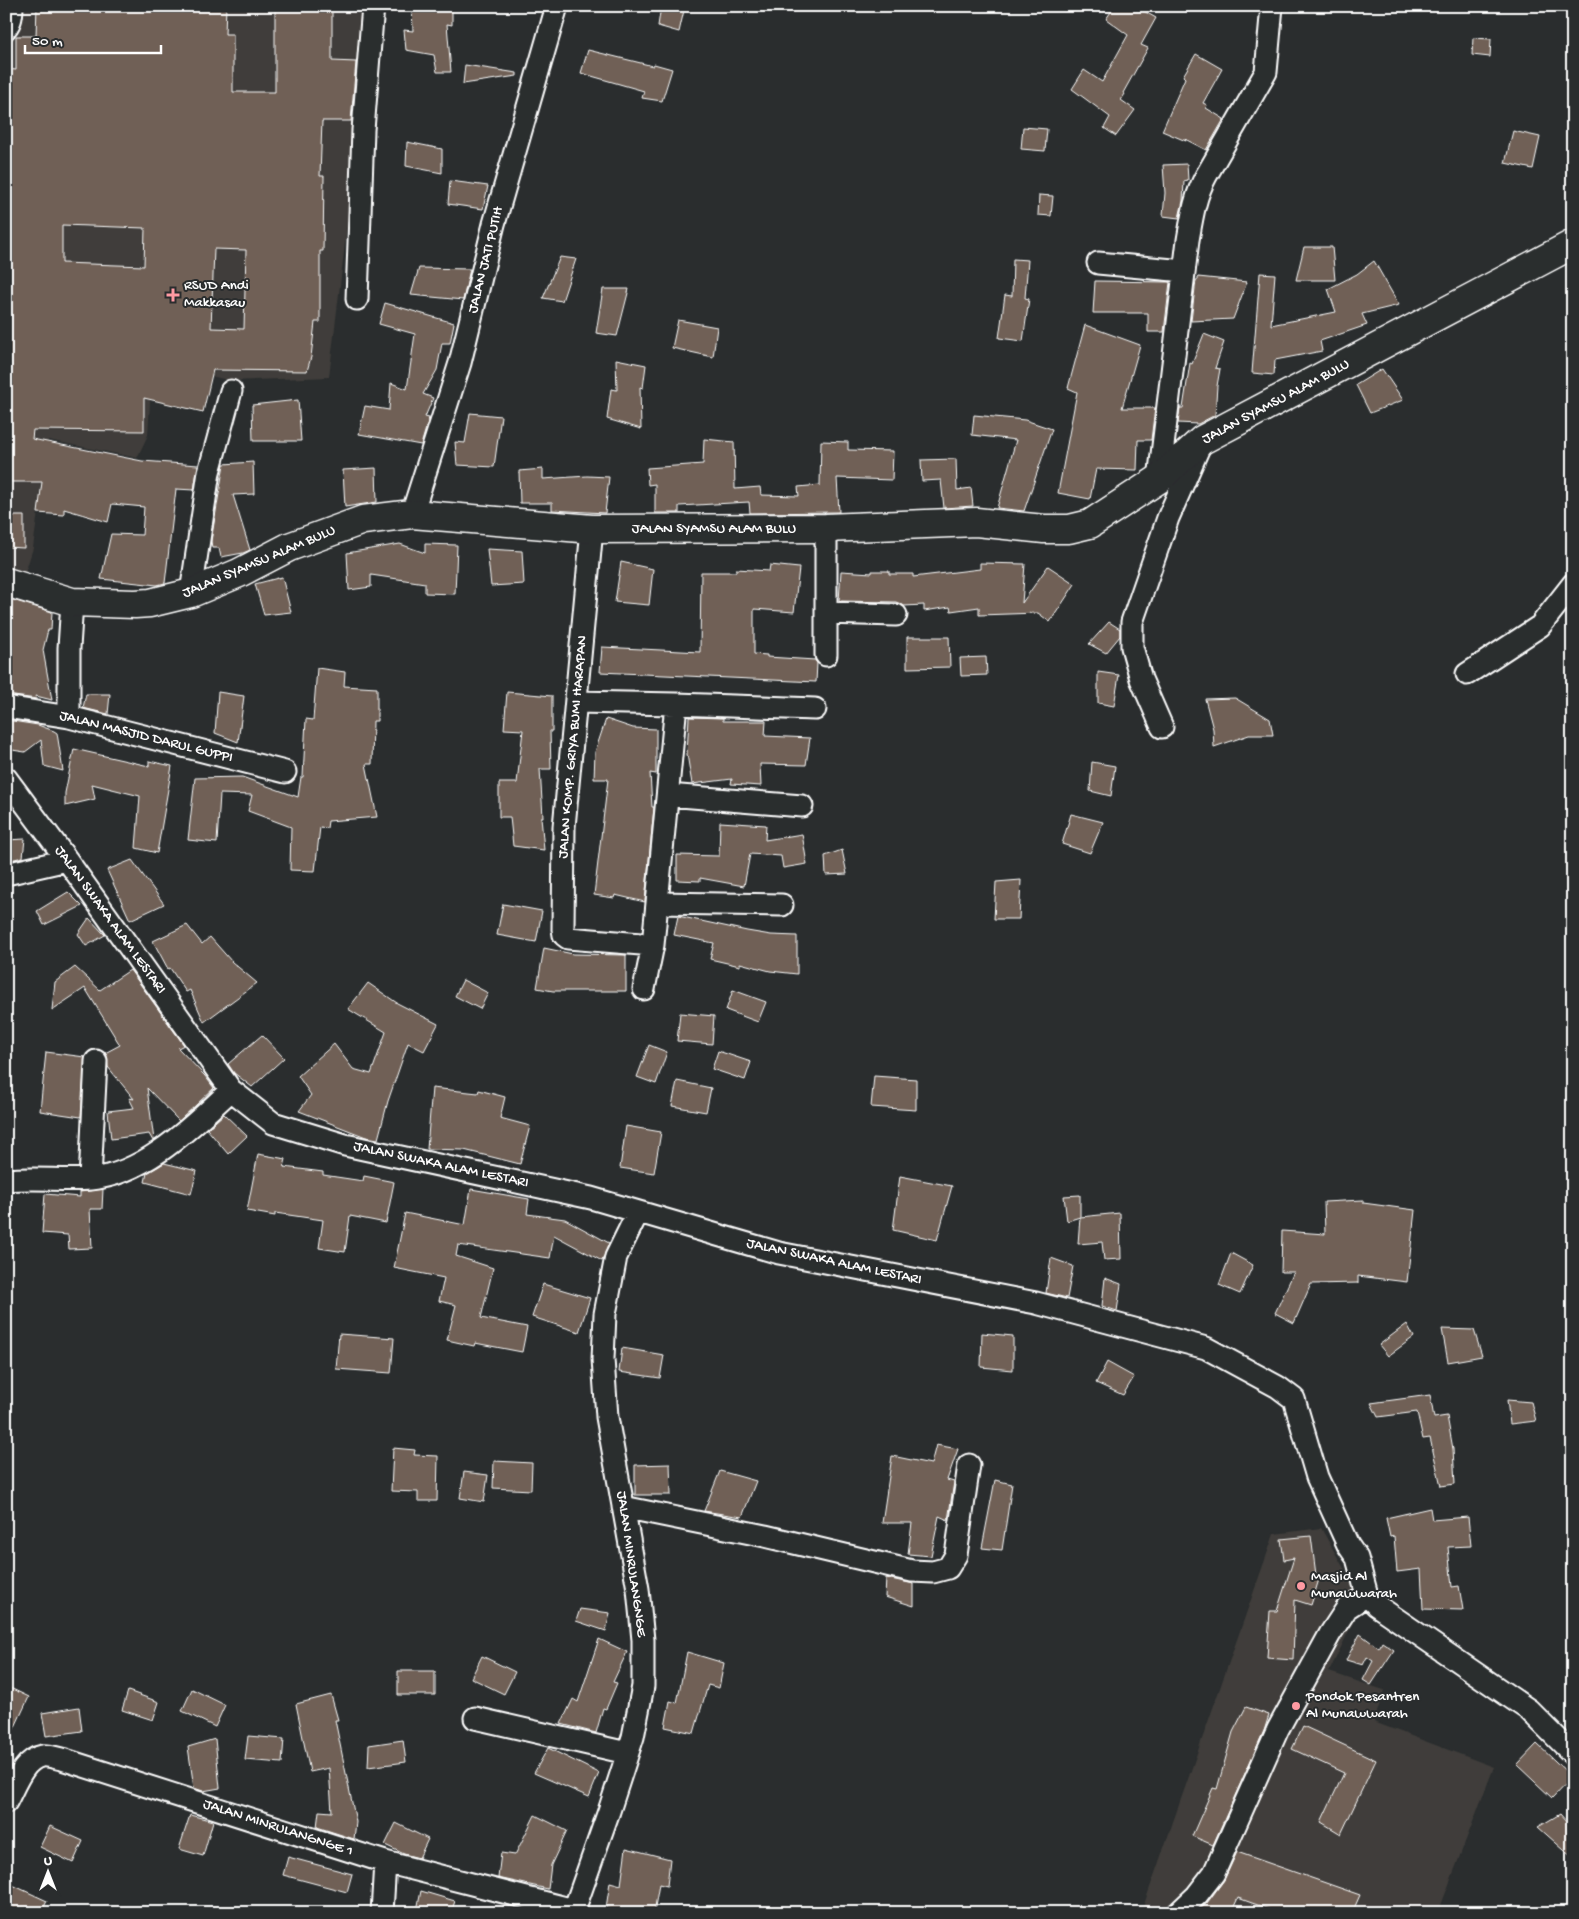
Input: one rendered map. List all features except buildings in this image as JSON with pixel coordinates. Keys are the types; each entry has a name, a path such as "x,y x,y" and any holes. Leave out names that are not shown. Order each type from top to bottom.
{"street":[{"path":"357,299 363,130 373,6"},
{"name":"JALAN JATI PUTIH","path":"412,514 460,363 494,224 557,6"},
{"path":"1159,479 1191,222 1199,189 1266,72 1272,6"},
{"name":"JALAN SYAMSU ALAM BULU","path":"6,582 72,602 143,604 166,600 191,592 239,573 289,547 363,520 412,514 511,524 592,529 826,528 976,522 1044,529 1069,529 1090,524 1159,479 1202,440 1573,244"},
{"path":"1098,263 1184,271"},
{"path":"191,592 209,472 231,391"},
{"path":"1162,727 1132,648 1132,622 1168,518 1202,440"},
{"path":"826,528 826,655"},
{"name":"JALAN KOMP. GRIYA BUMI HARAPAN","path":"592,529 564,827 563,930 564,935 568,938 653,945"},
{"path":"1467,674 1540,626 1573,584"},
{"path":"69,717 69,648 72,602"},
{"path":"826,613 896,615"},
{"path":"576,702 815,709"},
{"path":"644,989 653,945 676,704"},
{"name":"JALAN MASJID DARUL GUPPI","path":"6,707 69,717 285,772"},
{"name":"JALAN SWAKA ALAM LESTARI","path":"6,778 67,860 231,1090 273,1123 345,1145 591,1198 779,1253 1036,1303 1206,1348 1278,1387 1294,1399 1318,1477 1348,1545 1357,1558 1367,1595"},
{"path":"668,795 802,806"},
{"path":"6,874 67,860"},
{"path":"656,903 782,905"},
{"path":"90,1179 96,1061"},
{"path":"6,1180 90,1179 113,1175 155,1154 188,1130 231,1090"},
{"name":"JALAN MINRULANGNGE","path":"573,1911 633,1737 644,1686 643,1640 638,1589 607,1417 603,1359 604,1323 616,1257 638,1212"},
{"path":"623,1507 765,1536 912,1571 933,1572 948,1568 956,1555 968,1465"},
{"path":"1178,1913 1197,1895 1214,1873 1278,1729 1330,1634 1347,1608 1367,1595 1376,1605 1529,1710 1573,1754"},
{"path":"475,1718 627,1753"},
{"name":"JALAN MINRULANGNGE 1","path":"6,1802 30,1761 40,1756 48,1756 385,1862 573,1911"},
{"path":"382,1913 385,1862"}],"lane":[{"path":"6,35 17,18 17,6"}],"shaded area":[{"name":"RSUD Andi Makkasau","path":"6,6 369,6 363,94 329,377 231,381 203,374 152,373 148,435 137,458 48,440 33,548 22,583 6,578"},
{"name":"Pondok Pesantren Al Munawwarah","path":"1321,1528 1363,1602 1329,1672 1384,1690 1374,1722 1494,1767 1438,1913 1141,1913 1274,1534"}],"place":[{"name":"RSUD Andi Makkasau","path":"173,295"},
{"name":"Masjid Al Munawwarah","path":"1301,1586"},
{"name":"Pondok Pesantren Al Munawwarah","path":"1296,1706"}]}
